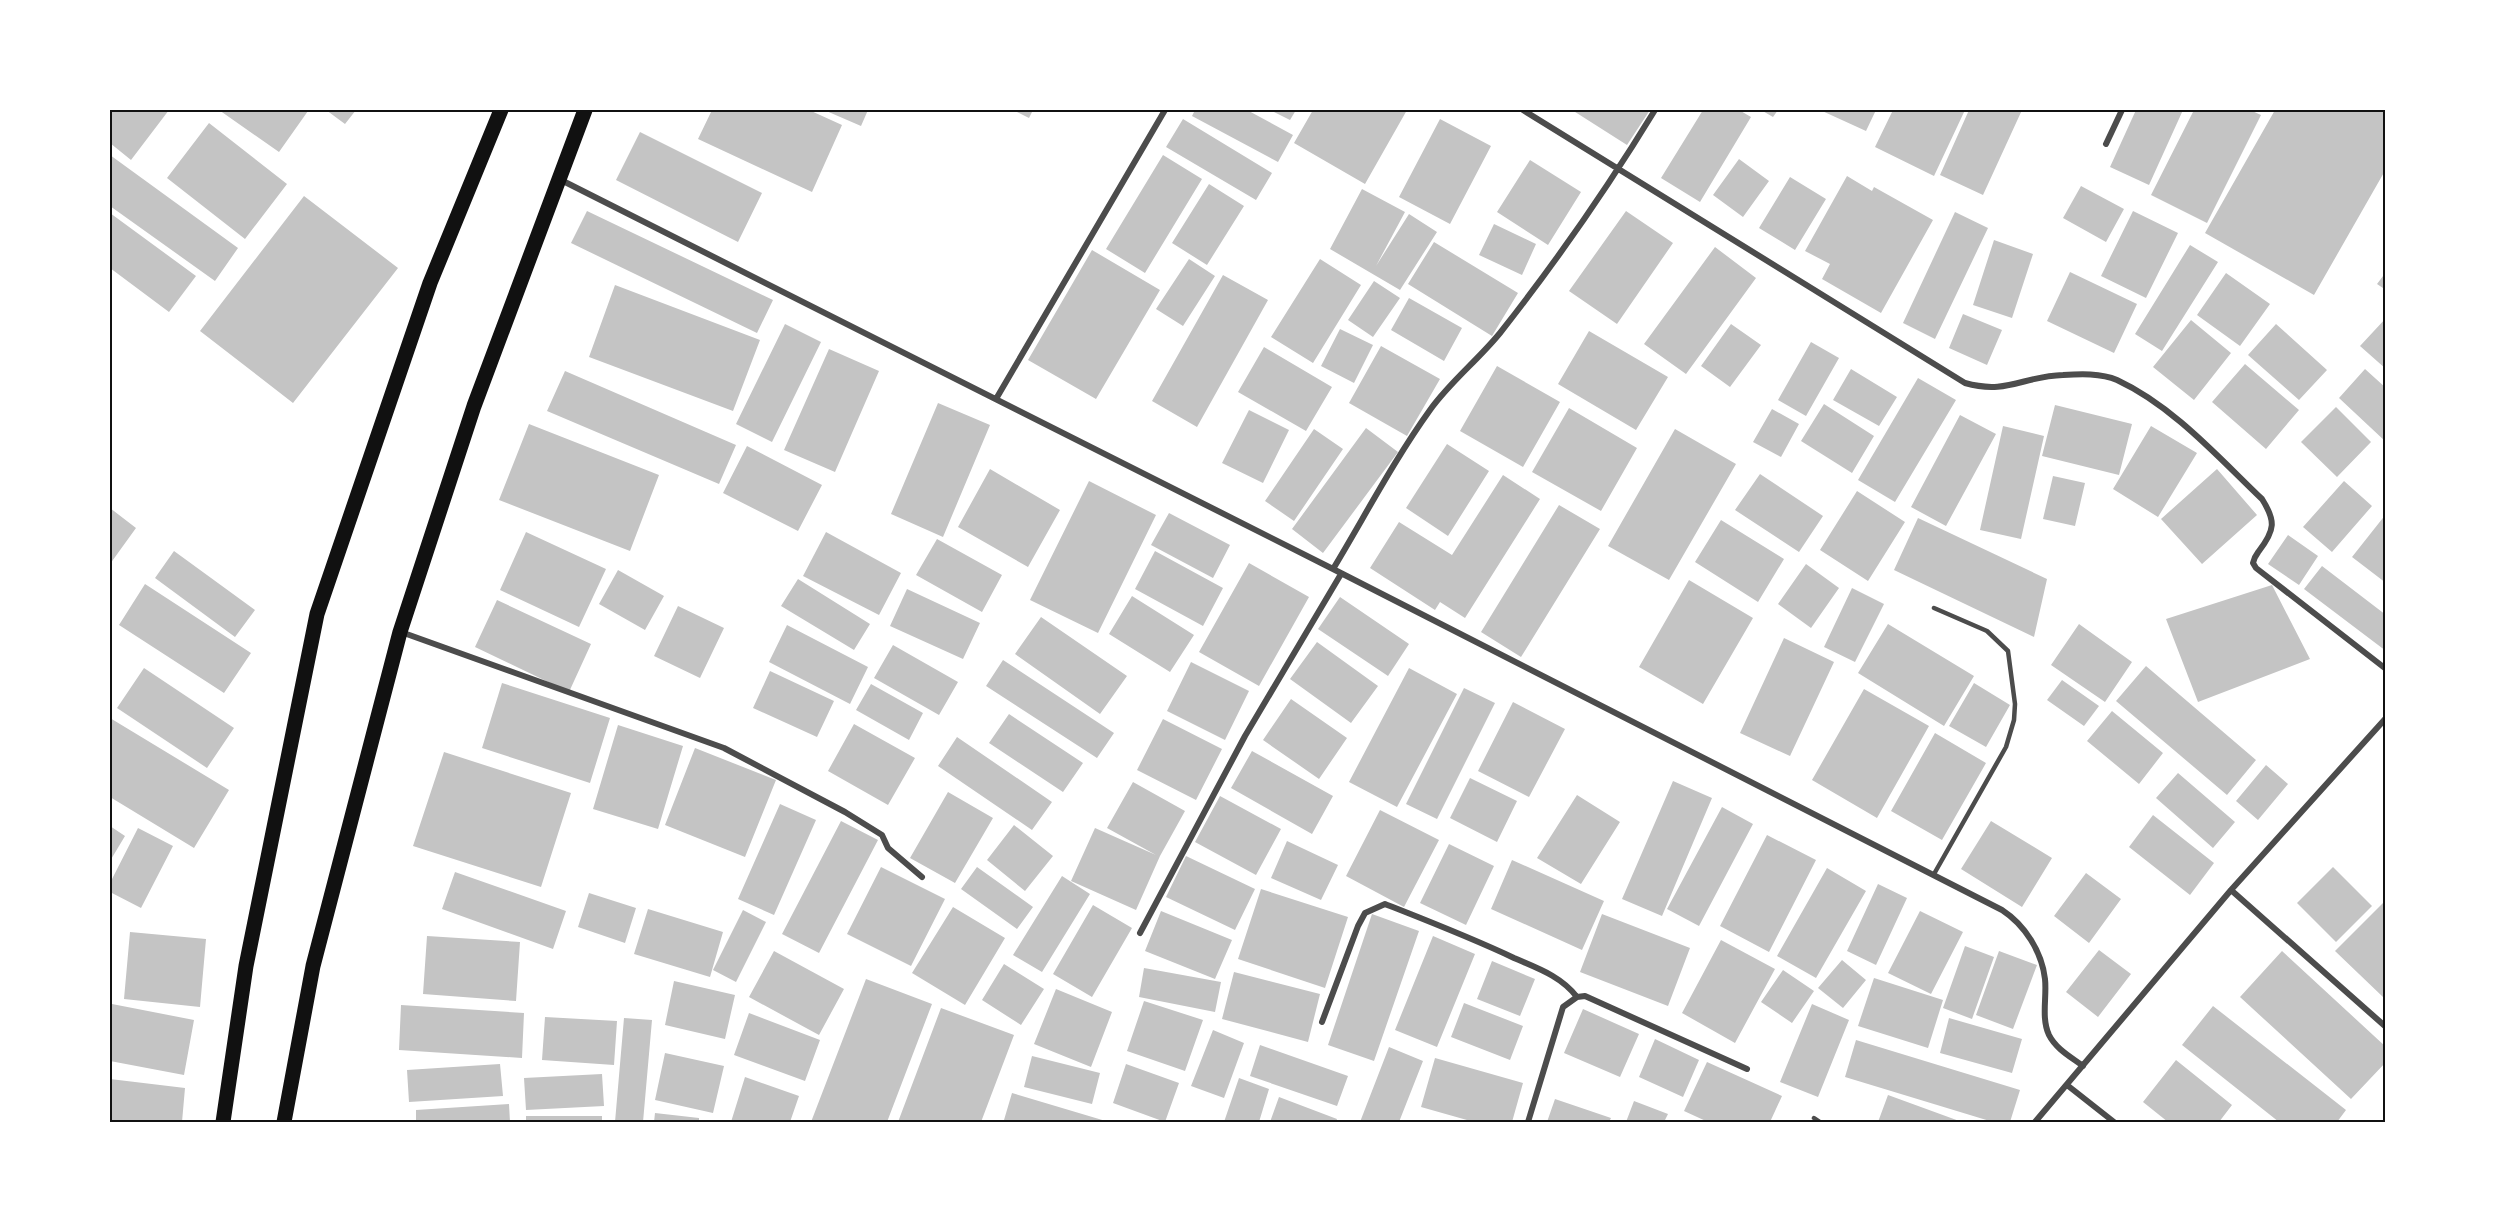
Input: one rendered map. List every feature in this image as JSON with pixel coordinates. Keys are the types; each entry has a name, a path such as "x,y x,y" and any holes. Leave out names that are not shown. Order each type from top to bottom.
{"main road":[{"path":"223,1122 246,966 318,614 430,283 501,110"},
{"path":"284,1122 313,966 400,632 474,406 585,110"}],"street":[{"path":"996,399 1165,110"},
{"path":"1523,110 1965,383 1983,388 2005,387 2049,375 2082,374 2115,380 2157,404 2206,445 2262,499 2273,524 2269,537 2253,558 2256,568 2385,669"},
{"path":"1333,569 1429,411 1445,390 1487,349 1544,277 1619,168 1655,110"},
{"path":"2106,144 2122,110"},
{"path":"558,179 1333,569 2002,910 2014,918 2039,954 2045,980 2044,1009 2048,1032 2057,1046 2083,1066"},
{"path":"1140,933 1245,736 1341,574"},
{"path":"400,632 724,748 835,806 882,835 888,848 922,877"},
{"path":"2035,1122 2231,890 2385,718"},
{"path":"2231,890 2385,1028"},
{"path":"1322,1022 1358,926 1365,913 1385,904 1487,945 1556,977 1577,996"},
{"path":"1528,1122 1563,1007 1577,996 1585,996 1748,1069"},
{"path":"2067,1085 2114,1122"}],"lane":[{"path":"1934,608 1987,631 2008,651 2015,704 2014,720 2006,747 1934,874"},
{"path":"1814,1118 1820,1122"}],"building":[{"path":"110,110 169,110 131,160 110,143"},
{"path":"219,110 306,110 308,111 279,152"},
{"path":"326,110 356,110 345,124"},
{"path":"712,110 809,110 842,125 812,192 698,139"},
{"path":"824,110 868,110 861,126"},
{"path":"1013,110 1033,110 1029,118"},
{"path":"1195,110 1247,110 1293,135 1278,162 1192,116"},
{"path":"1270,110 1296,110 1290,120"},
{"path":"1313,110 1407,110 1365,184 1294,143"},
{"path":"1572,110 1650,110 1627,145"},
{"path":"1703,110 1739,110 1751,117 1700,202 1661,178"},
{"path":"1761,110 1778,110 1773,117"},
{"path":"1820,110 1876,110 1866,131"},
{"path":"1893,110 1965,110 1934,176 1875,147"},
{"path":"1969,110 2022,110 1983,195 1940,175"},
{"path":"2136,110 2183,110 2149,185 2110,167"},
{"path":"2194,110 2250,110 2261,115 2207,223 2151,195"},
{"path":"2275,110 2386,110 2386,169 2314,295 2205,233"},
{"path":"1183,119 1272,173 1256,200 1166,147"},
{"path":"1440,119 1491,146 1450,224 1399,197"},
{"path":"209,123 287,184 245,239 167,178"},
{"path":"640,132 762,193 738,242 616,180"},
{"path":"110,155 238,248 215,281 110,206"},
{"path":"1163,155 1202,179 1145,273 1106,249"},
{"path":"1739,159 1769,181 1743,217 1713,195"},
{"path":"1530,160 1581,192 1548,245 1497,212"},
{"path":"1847,176 1872,191 1874,187 1933,220 1881,313 1822,279 1830,264 1805,251"},
{"path":"1790,177 1826,199 1795,250 1759,228"},
{"path":"1209,184 1244,206 1207,265 1172,243"},
{"path":"2081,186 2124,209 2106,242 2063,218"},
{"path":"1362,189 1405,212 1376,266 1409,214 1437,232 1400,290 1330,249"},
{"path":"304,196 398,268 293,403 200,331"},
{"path":"587,211 773,300 757,333 571,243"},
{"path":"1626,211 1673,243 1617,324 1569,291"},
{"path":"2133,211 2178,233 2146,298 2101,276"},
{"path":"1955,212 1988,228 1935,339 1903,323"},
{"path":"110,213 196,276 169,312 110,268"},
{"path":"1494,224 1536,244 1522,275 1479,255"},
{"path":"1994,240 2033,254 2012,318 1973,305"},
{"path":"1434,242 1518,293 1492,336 1408,284"},
{"path":"2190,245 2218,262 2162,351 2135,334"},
{"path":"1715,247 1756,278 1686,374 1644,344"},
{"path":"1092,250 1160,290 1096,399 1028,360"},
{"path":"1189,259 1215,276 1183,326 1156,309"},
{"path":"1320,259 1361,285 1313,363 1271,337"},
{"path":"2070,272 2137,304 2114,353 2047,321"},
{"path":"2386,272 2386,290 2377,284"},
{"path":"2226,273 2270,304 2240,346 2197,315"},
{"path":"1223,275 1268,300 1197,427 1152,401"},
{"path":"1374,281 1400,298 1373,337 1348,320"},
{"path":"615,285 760,340 733,411 589,357"},
{"path":"1409,298 1462,328 1444,361 1391,330"},
{"path":"1963,314 2002,330 1987,365 1949,348"},
{"path":"2386,318 2386,369 2360,346"},
{"path":"2191,320 2231,353 2194,400 2153,367"},
{"path":"785,324 821,342 772,442 736,424"},
{"path":"1731,324 1761,345 1730,387 1701,366"},
{"path":"2276,324 2327,370 2299,400 2248,355"},
{"path":"1340,329 1373,345 1354,383 1321,366"},
{"path":"1589,331 1668,377 1636,430 1558,384"},
{"path":"1811,342 1839,358 1806,416 1778,400"},
{"path":"1381,346 1440,379 1407,436 1349,403"},
{"path":"1264,347 1332,387 1306,431 1238,392"},
{"path":"829,349 879,371 835,472 784,450"},
{"path":"2245,364 2299,410 2266,449 2212,402"},
{"path":"1497,366 1560,402 1523,467 1460,431"},
{"path":"1851,369 1897,397 1879,426 1833,400"},
{"path":"2365,369 2386,388 2386,442 2339,398"},
{"path":"565,371 736,445 719,484 547,411"},
{"path":"1918,378 1956,400 1895,502 1858,480"},
{"path":"938,403 990,425 943,537 891,514"},
{"path":"1824,404 1874,436 1852,473 1801,441"},
{"path":"2055,405 2132,424 2119,475 2042,456"},
{"path":"2336,407 2371,442 2337,477 2301,442"},
{"path":"1569,408 1637,448 1601,511 1532,472"},
{"path":"1772,409 1799,424 1781,457 1753,442"},
{"path":"1249,410 1289,430 1263,483 1222,463"},
{"path":"1960,415 1996,434 1946,526 1911,507"},
{"path":"529,424 659,475 630,551 499,500"},
{"path":"2003,426 2044,436 2021,539 1980,530"},
{"path":"2151,426 2197,453 2158,517 2113,489"},
{"path":"1366,428 1398,452 1323,553 1292,529"},
{"path":"1314,429 1343,449 1294,521 1265,501"},
{"path":"1675,429 1736,464 1669,580 1608,546"},
{"path":"1447,444 1489,471 1448,536 1406,508"},
{"path":"747,446 822,485 798,531 723,493"},
{"path":"990,469 1060,510 1028,567 958,527"},
{"path":"2217,469 2257,515 2202,564 2161,519"},
{"path":"1760,474 1823,516 1799,552 1735,510"},
{"path":"1503,475 1540,499 1465,618 1440,602 1435,610 1370,568 1399,522 1452,555"},
{"path":"2053,476 2085,483 2075,526 2043,519"},
{"path":"1089,481 1156,515 1098,633 1030,600"},
{"path":"2344,481 2372,506 2332,552 2303,527"},
{"path":"1857,491 1905,522 1868,581 1820,550"},
{"path":"1559,505 1600,529 1521,657 1481,632"},
{"path":"110,508 136,528 110,564"},
{"path":"1169,513 1230,545 1213,578 1151,545"},
{"path":"2386,514 2386,583 2352,557"},
{"path":"1918,518 2047,579 2034,637 1894,570"},
{"path":"1721,520 1784,559 1758,602 1695,562"},
{"path":"526,532 606,569 579,627 500,590"},
{"path":"826,532 901,573 879,615 803,576"},
{"path":"2288,535 2318,556 2299,585 2268,564"},
{"path":"937,539 1002,575 982,612 916,575"},
{"path":"174,551 255,610 235,637 155,578"},
{"path":"1155,551 1223,588 1203,626 1135,589"},
{"path":"1249,563 1309,597 1259,686 1199,652"},
{"path":"1806,564 1839,588 1811,628 1778,604"},
{"path":"2322,566 2386,615 2386,651 2304,589"},
{"path":"618,570 664,596 645,630 599,604"},
{"path":"798,579 870,624 854,650 781,606"},
{"path":"1689,580 1753,618 1703,704 1639,667"},
{"path":"145,584 251,653 224,693 119,625"},
{"path":"2272,585 2310,659 2198,702 2166,619"},
{"path":"1852,588 1884,604 1855,662 1824,647"},
{"path":"907,589 980,623 963,659 890,626"},
{"path":"1132,596 1194,635 1170,672 1109,634"},
{"path":"1340,597 1409,644 1388,676 1318,629"},
{"path":"497,600 591,644 569,692 475,647"},
{"path":"678,606 724,628 700,678 654,656"},
{"path":"1041,617 1127,676 1100,714 1015,654"},
{"path":"1888,624 1974,676 1944,726 1858,673"},
{"path":"2079,624 2132,662 2105,702 2051,665"},
{"path":"787,625 868,667 850,704 769,662"},
{"path":"1784,638 1834,662 1790,756 1740,733"},
{"path":"1317,642 1378,686 1351,723 1290,679"},
{"path":"893,645 958,682 939,715 874,678"},
{"path":"1003,660 1114,733 1097,758 986,686"},
{"path":"1191,662 1249,691 1225,740 1167,711"},
{"path":"2146,666 2256,760 2227,795 2116,701"},
{"path":"144,668 234,728 207,768 117,708"},
{"path":"1409,668 1457,694 1397,807 1349,782"},
{"path":"770,671 834,701 817,737 753,708"},
{"path":"2062,680 2099,706 2084,726 2047,700"},
{"path":"502,683 610,718 590,783 482,748"},
{"path":"1974,683 2010,705 1986,747 1949,726"},
{"path":"871,684 923,713 909,740 856,710"},
{"path":"1464,688 1495,703 1437,819 1406,804"},
{"path":"1864,689 1929,726 1877,818 1812,780"},
{"path":"1291,699 1347,738 1319,779 1263,740"},
{"path":"1513,702 1565,729 1529,797 1478,771"},
{"path":"2112,711 2163,753 2139,784 2087,741"},
{"path":"1009,714 1083,763 1063,792 989,743"},
{"path":"110,718 229,790 194,848 110,797"},
{"path":"1163,719 1222,749 1196,800 1137,770"},
{"path":"854,724 915,758 888,805 828,771"},
{"path":"618,725 683,746 658,829 593,809"},
{"path":"1935,733 1986,763 1942,840 1891,811"},
{"path":"957,737 1052,802 1032,830 938,766"},
{"path":"695,748 776,780 745,857 665,825"},
{"path":"1252,751 1333,796 1312,834 1231,788"},
{"path":"444,752 571,793 541,887 413,846"},
{"path":"2266,765 2288,784 2258,820 2236,801"},
{"path":"2178,773 2235,822 2213,848 2156,798"},
{"path":"1470,778 1517,801 1497,842 1450,818"},
{"path":"1673,781 1712,798 1662,916 1622,899"},
{"path":"1133,782 1185,811 1160,856 1136,910 1071,881 1095,828 1156,855 1107,828"},
{"path":"948,792 993,818 955,883 910,858"},
{"path":"1577,795 1620,822 1581,884 1537,858"},
{"path":"1220,796 1281,829 1256,875 1195,842"},
{"path":"780,804 816,820 774,915 738,899"},
{"path":"1722,807 1753,824 1699,926 1667,909"},
{"path":"1380,810 1439,840 1404,907 1346,876"},
{"path":"2153,815 2214,863 2190,895 2129,847"},
{"path":"841,821 878,840 819,953 782,934"},
{"path":"1991,821 2052,858 2022,907 1961,869"},
{"path":"1014,825 1053,856 1025,891 987,860"},
{"path":"110,826 125,836 110,861"},
{"path":"138,828 173,846 141,908 110,892 110,883"},
{"path":"1767,835 1816,860 1769,952 1720,926"},
{"path":"1287,841 1338,865 1321,900 1271,878"},
{"path":"1449,844 1494,866 1466,925 1420,903"},
{"path":"1186,856 1255,889 1235,930 1166,897"},
{"path":"1512,860 1604,901 1582,950 1491,909"},
{"path":"881,867 945,899 911,966 847,934"},
{"path":"977,867 1033,907 1017,929 961,889"},
{"path":"2333,867 2372,906 2336,942 2297,903"},
{"path":"1827,868 1866,891 1816,978 1777,956"},
{"path":"455,872 566,911 553,949 442,909"},
{"path":"2086,873 2121,899 2089,943 2054,916"},
{"path":"1062,876 1090,894 1042,972 1013,955"},
{"path":"1878,884 1907,898 1876,965 1847,951"},
{"path":"1261,889 1348,917 1325,988 1238,959"},
{"path":"589,893 636,908 625,943 578,927"},
{"path":"2386,900 2386,994 2383,997 2335,951"},
{"path":"1093,905 1132,928 1092,997 1053,974"},
{"path":"953,907 1005,938 965,1005 912,973"},
{"path":"648,909 723,932 710,977 634,954"},
{"path":"743,910 766,922 736,982 713,970"},
{"path":"1161,911 1232,940 1215,979 1145,951"},
{"path":"1920,911 1963,932 1931,994 1888,973"},
{"path":"1372,914 1419,931 1374,1061 1328,1045"},
{"path":"1602,914 1690,948 1668,1006 1580,972"},
{"path":"130,932 206,939 200,1007 124,999"},
{"path":"427,936 520,942 516,1001 423,994"},
{"path":"1433,936 1475,954 1437,1047 1395,1030"},
{"path":"1721,940 1775,969 1735,1043 1682,1013"},
{"path":"1965,946 1994,957 1972,1019 1943,1008"},
{"path":"2099,950 2131,974 2098,1017 2066,992"},
{"path":"774,951 844,989 819,1035 749,997"},
{"path":"1999,951 2037,965 2013,1029 1976,1015"},
{"path":"2282,951 2386,1047 2386,1062 2351,1099 2240,997"},
{"path":"1842,960 1866,980 1843,1008 1818,988"},
{"path":"1492,961 1535,979 1520,1016 1477,999"},
{"path":"1004,964 1044,989 1021,1025 982,1000"},
{"path":"1144,968 1221,982 1215,1012 1139,997"},
{"path":"1783,970 1814,991 1792,1023 1761,1002"},
{"path":"1234,972 1320,994 1308,1042 1222,1019"},
{"path":"1874,978 1943,1000 1928,1048 1858,1026"},
{"path":"866,979 932,1004 887,1122 811,1122"},
{"path":"674,981 735,995 725,1039 665,1025"},
{"path":"1056,989 1112,1012 1091,1067 1034,1044"},
{"path":"1144,1001 1203,1020 1185,1071 1127,1051"},
{"path":"1464,1003 1523,1026 1510,1060 1451,1037"},
{"path":"112,1004 194,1020 184,1075 110,1061"},
{"path":"1812,1004 1849,1020 1818,1097 1780,1082"},
{"path":"401,1005 524,1013 522,1058 399,1050"},
{"path":"2213,1006 2346,1110 2337,1122 2279,1122 2182,1045"},
{"path":"941,1008 1014,1035 981,1122 898,1122"},
{"path":"1583,1009 1639,1034 1620,1077 1564,1053"},
{"path":"749,1013 820,1040 805,1081 734,1055"},
{"path":"545,1017 617,1021 614,1065 542,1060"},
{"path":"624,1018 652,1020 643,1122 615,1122"},
{"path":"1949,1018 2022,1039 2012,1073 1940,1053"},
{"path":"1213,1030 1244,1043 1224,1098 1191,1086"},
{"path":"1655,1039 1699,1060 1683,1097 1639,1077"},
{"path":"1856,1040 2020,1090 2010,1122 1993,1122 1845,1077"},
{"path":"1260,1045 1348,1076 1337,1106 1250,1076"},
{"path":"1389,1047 1423,1061 1399,1122 1360,1122"},
{"path":"665,1053 724,1066 713,1113 655,1100"},
{"path":"1032,1056 1100,1073 1092,1104 1024,1087"},
{"path":"1435,1058 1523,1083 1512,1122 1474,1122 1421,1107"},
{"path":"2176,1060 2232,1105 2219,1122 2168,1122 2143,1102"},
{"path":"1707,1062 1782,1096 1770,1122 1708,1122 1684,1111"},
{"path":"500,1064 503,1096 409,1102 407,1070"},
{"path":"1126,1064 1179,1083 1165,1122 1113,1103"},
{"path":"602,1074 604,1106 526,1110 524,1078"},
{"path":"745,1077 799,1096 790,1122 731,1122"},
{"path":"1239,1078 1269,1089 1259,1122 1224,1122"},
{"path":"110,1079 185,1088 182,1122 110,1122"},
{"path":"1012,1093 1109,1122 1013,1122 1004,1120"},
{"path":"1888,1095 1962,1122 1878,1122"},
{"path":"1279,1097 1337,1119 1336,1122 1270,1122"},
{"path":"1555,1099 1611,1118 1609,1122 1547,1122"},
{"path":"1634,1101 1668,1114 1664,1122 1626,1122"},
{"path":"509,1104 510,1122 416,1122 416,1110"},
{"path":"655,1113 699,1118 699,1122 654,1122"},
{"path":"526,1116 602,1116 602,1122 526,1122"}]}
